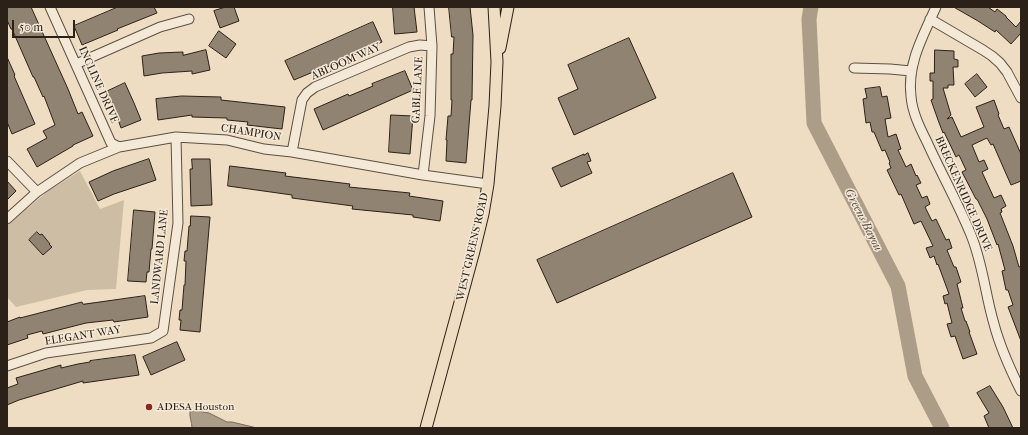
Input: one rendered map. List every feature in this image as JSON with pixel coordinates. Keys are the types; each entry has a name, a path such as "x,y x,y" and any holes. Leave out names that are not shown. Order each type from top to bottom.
{"main road":[{"name":"WEST GREENS ROAD","path":"426,428 474,251 483,214 488,184 495,106 496,62 494,7"},
{"name":"WEST GREENS ROAD","path":"496,62 508,7"}],"street":[{"name":"INCLINE DRIVE","path":"50,7 111,143 119,147"},
{"name":"GABLE LANE","path":"423,175 430,116 432,46 429,7"},
{"name":"BRECKENRIDGE DRIVE","path":"936,7 918,48 911,71 910,97 915,116 971,235 979,257 985,289 1002,349 1021,391"},
{"path":"76,64 160,27 189,19"},
{"path":"930,19 992,56 1007,72 1021,98"},
{"name":"ABLOOM WAY","path":"292,152 302,100 316,87 410,47 420,45 432,46"},
{"path":"854,68 911,71"},
{"name":"CHAMPION","path":"7,219 37,192 80,163 119,147 176,137 227,140 264,149 292,152 423,175 488,184"},
{"name":"LANDWARD LANE","path":"163,331 178,223 176,137"},
{"path":"7,161 37,192"},
{"name":"ELEGANT WAY","path":"7,366 46,353 151,338 163,331"}],"shaded area":[{"path":"80,171 100,209 124,200 116,289 87,290 16,307 7,297 7,226 48,191"},
{"path":"190,411 209,413 227,422 257,428 192,428"}],"building":[{"path":"7,7 31,7 78,114 82,112 93,136 73,145 37,167 27,149 47,138 43,131 55,125 44,96 43,97 33,77 7,20"},
{"path":"118,7 154,7 157,13 82,45 74,26"},
{"path":"226,7 234,7 239,21 220,28 214,11"},
{"path":"393,7 414,7 417,32 395,34"},
{"path":"449,7 470,7 473,35 472,100 466,163 446,161 448,116 451,116 451,54 453,54 454,37 452,37"},
{"path":"954,7 988,7 995,12 997,9 1016,27 1021,21 1021,33 1011,44 996,30 995,32"},
{"path":"373,22 382,42 325,68 294,80 285,61"},
{"path":"219,31 236,44 226,58 209,46"},
{"path":"629,38 656,98 574,135 558,98 578,89 568,65"},
{"path":"206,50 210,70 192,74 192,71 144,76 142,56 159,53 183,52 183,55"},
{"path":"935,50 954,51 954,59 958,60 958,67 953,67 954,85 948,85 948,88 943,88 951,115 947,119 952,117 961,137 984,127 976,107 994,100 1004,129 1009,127 1021,154 1021,181 1011,185 993,144 991,145 987,138 972,145 979,162 984,160 988,169 982,172 994,198 1001,195 1006,206 1001,209 1002,212 1000,213 1013,246 1019,267 1021,266 1021,341 1008,307 1013,305 1008,290 1006,290 1002,271 1005,270 998,244 997,245 987,219 962,172 966,170 959,155 956,157 944,132 943,133 931,100 933,99 933,81 930,81 930,73 934,73"},
{"path":"7,57 35,124 12,134 7,122"},
{"path":"405,71 413,90 323,130 314,109 348,94 349,96 373,86 372,84"},
{"path":"977,74 987,87 975,97 965,84"},
{"path":"125,83 141,120 121,128 114,108 106,92"},
{"path":"880,87 882,97 887,96 891,118 885,119 888,137 896,134 901,149 898,150 906,167 911,164 921,183 916,185 922,198 927,196 930,204 925,207 932,221 936,219 946,240 949,239 952,248 947,250 954,267 956,267 961,282 957,284 963,308 961,308 977,354 963,359 955,336 951,337 947,324 952,323 947,303 945,304 943,296 949,294 934,256 930,258 926,248 933,246 921,221 914,224 901,194 899,195 887,170 891,168 885,150 882,151 874,132 872,132 870,122 866,123 863,99 867,98 865,89"},
{"path":"182,96 221,97 221,100 285,107 282,129 247,125 248,122 227,120 227,118 192,117 192,115 158,120 156,99"},
{"path":"391,115 413,116 410,154 389,152"},
{"path":"588,153 591,161 587,162 592,173 561,187 552,168"},
{"path":"149,159 156,180 98,201 89,182 113,171"},
{"path":"192,159 210,159 212,205 191,206 190,169 192,169"},
{"path":"230,166 286,173 285,176 350,184 349,187 410,193 409,196 443,201 440,221 413,217 413,215 352,209 353,206 292,198 292,195 228,186"},
{"path":"733,173 752,217 557,303 537,260"},
{"path":"7,181 16,191 7,200"},
{"path":"134,210 155,212 152,249 146,282 128,281"},
{"path":"191,216 210,217 200,332 180,330 181,320 179,320 180,310 182,310 185,285 185,251 187,251"},
{"path":"37,232 40,235 42,234 52,247 43,255 29,240"},
{"path":"145,296 148,317 114,322 113,320 86,323 43,334 42,331 27,335 28,338 7,345 7,322 20,317 82,302 83,304"},
{"path":"177,342 185,360 151,375 143,357"},
{"path":"135,355 139,375 83,383 83,381 7,405 7,388 18,384 16,378 61,365 61,368 90,361"},
{"path":"990,386 1003,407 1013,428 989,428 984,416 989,413 977,393"}],"waterway":[{"name":"Greens Bayou","path":"811,7 809,19 814,123 898,286 915,376 942,428"}],"place":[{"name":"ADESA Houston","path":"149,407"}]}
